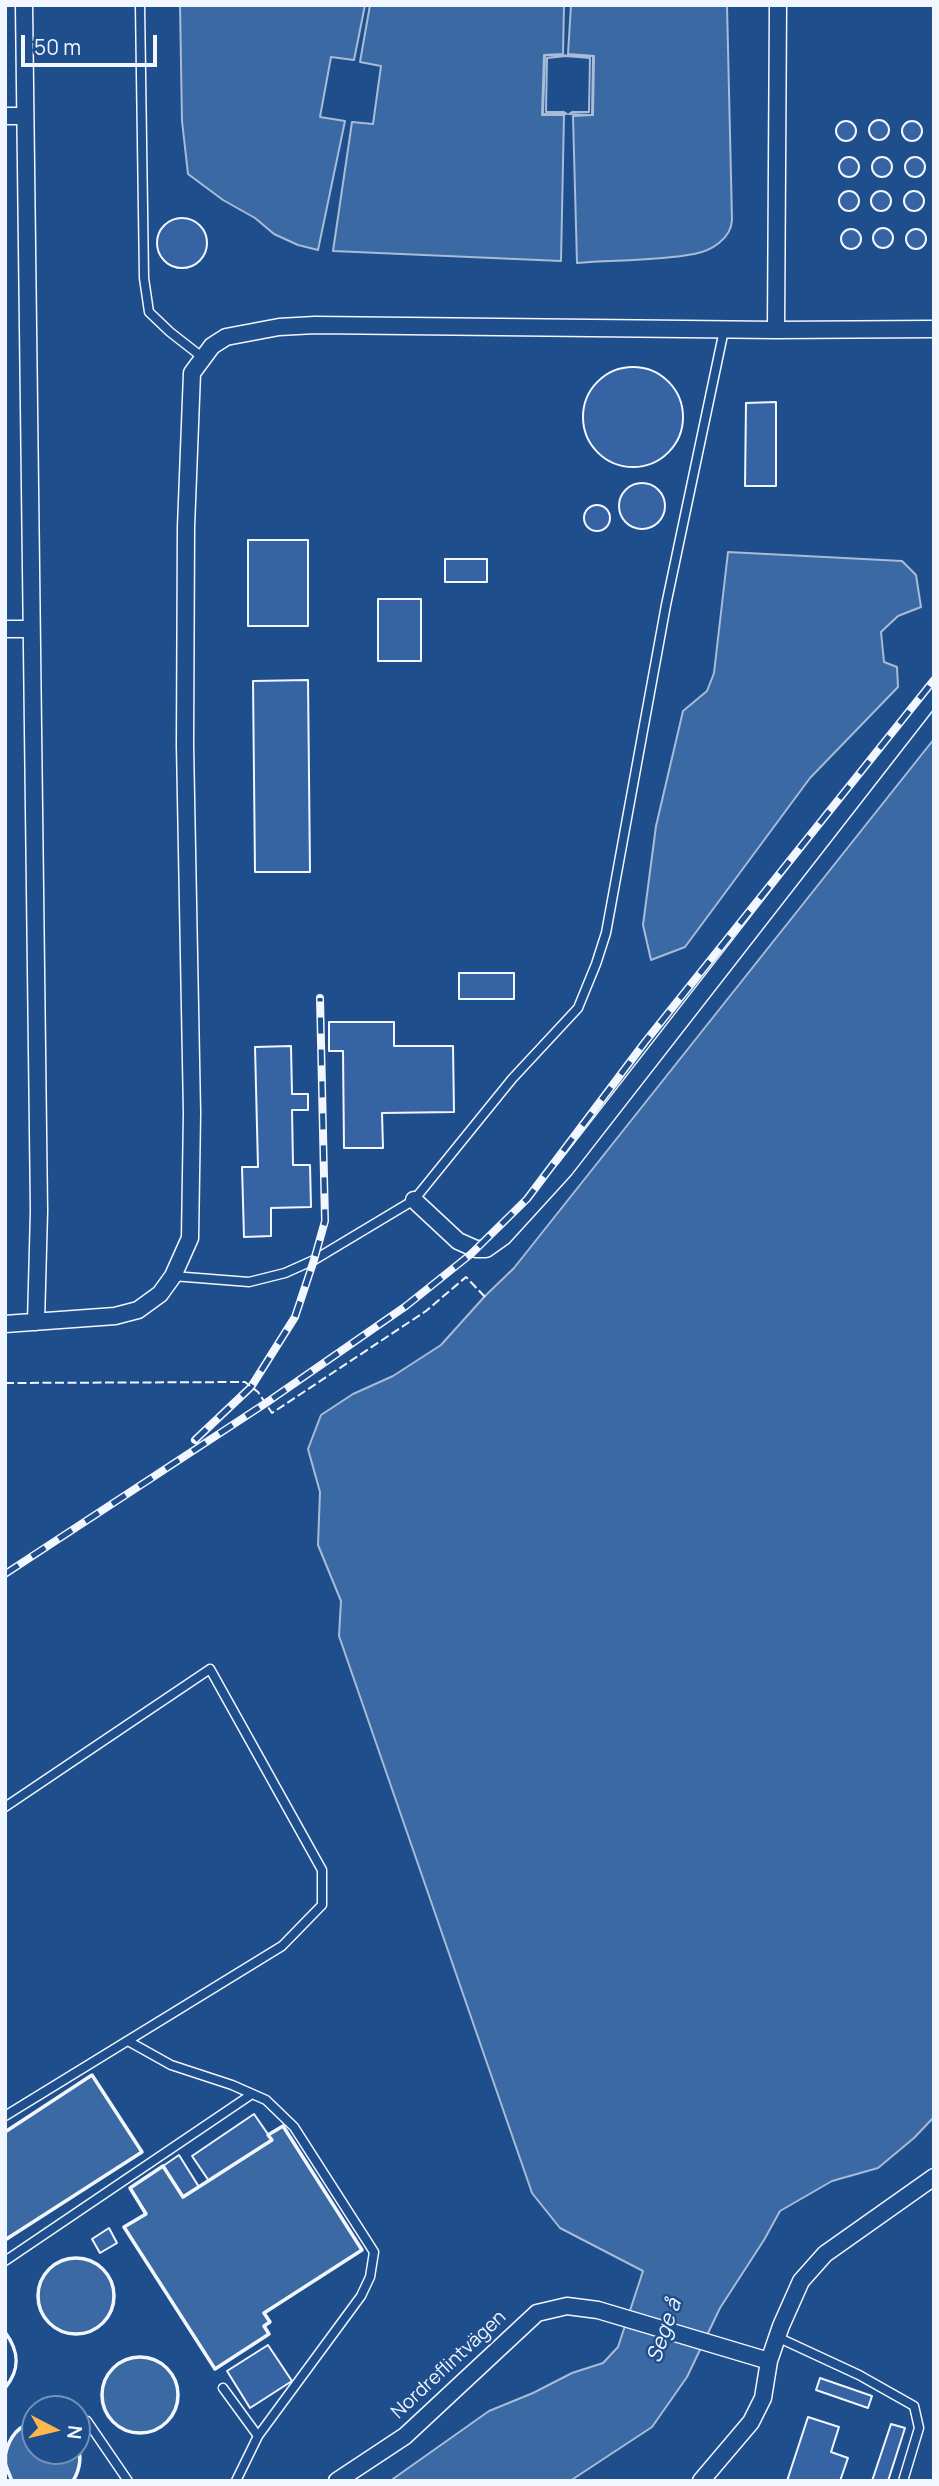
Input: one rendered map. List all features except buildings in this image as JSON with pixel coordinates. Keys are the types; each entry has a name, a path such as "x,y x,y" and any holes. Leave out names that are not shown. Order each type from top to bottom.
{"street":[{"path":"23,5 39,1211 36,1322"},
{"path":"776,330 778,5"},
{"path":"5,116 24,116"},
{"path":"5,1324 115,1316 138,1310 160,1294 173,1276 190,1238 192,1113 185,745 186,527 192,373 212,346 226,337 279,327 315,325 723,330 934,329"},
{"path":"5,629 31,629"},
{"path":"414,1200 458,1241 476,1249 486,1249 503,1237 565,1169 934,695"},
{"path":"701,2481 751,2422 763,2398 769,2361 801,2281 825,2254 934,2177"},
{"name":"Nordreflintvägen","path":"337,2481 405,2436 537,2313 567,2306 598,2310 769,2361"}],"lane":[{"path":"140,5 144,278 149,312 202,357"},
{"path":"173,1276 249,1282 285,1273 314,1260 414,1200 512,1079 578,1007 606,933 666,604 723,330"},
{"path":"5,1807 210,1670 322,1870 322,1905 282,1946 5,2116"},
{"path":"128,2041 172,2065 266,2100 294,2127 374,2252 370,2277 361,2296 258,2436 236,2481"},
{"path":"5,2261 252,2094"},
{"path":"777,2337 859,2375 914,2406 919,2428 903,2481"},
{"path":"223,2388 258,2436"},
{"path":"91,2426 128,2481"}],"water":[{"path":"180,5 365,5 354,60 331,57 320,117 345,121 318,250 298,245 274,234 255,218 223,200 188,174 182,121"},
{"path":"370,5 564,5 563,54 544,55 542,115 564,115 561,261 333,251 352,122 373,124 381,66 360,62"},
{"path":"571,5 727,5 732,220 728,233 713,247 680,256 577,263 573,116 593,115 594,56 568,54"},
{"path":"728,552 902,561 916,575 921,607 898,616 881,632 884,662 897,667 898,687 810,778 685,947 651,960 643,925 656,826 683,711 707,691 714,673"},
{"name":"Sege å","path":"934,739 934,2117 878,2168 832,2181 780,2211 720,2308 687,2377 652,2427 570,2481 390,2481 489,2411 572,2373 603,2363 618,2347 643,2271 560,2228 532,2193 339,1636 341,1601 318,1545 320,1492 308,1449 321,1415 353,1394 393,1376 441,1345 514,1268"},
{"path":"92,2075 142,2152 5,2240 5,2132"},
{"path":"283,2126 362,2250 264,2313 270,2322 264,2326 269,2334 215,2369 124,2227 146,2213 130,2188 163,2166 183,2197 271,2141 268,2135"},
{"path":"76,2258 90,2261 103,2269 111,2282 114,2296 111,2310 103,2323 90,2331 76,2334 62,2331 49,2323 41,2310 38,2296 41,2282 49,2269 62,2261"},
{"path":"140,2357 154,2360 167,2368 175,2381 178,2395 175,2409 167,2422 154,2430 140,2433 126,2430 113,2422 105,2409 102,2395 105,2381 113,2368 126,2360"},
{"path":"21,2428 21,2465 79,2465 73,2481 12,2481 7,2463 8,2445"}],"pier":[{"path":"545,55 593,56 592,115 569,114 589,112 590,58 566,56 547,58 546,112 567,114 543,114"}],"railway":[{"path":"5,1574 266,1403 406,1306 471,1254 527,1199 645,1042 934,680"},
{"path":"195,1440 251,1387 295,1317 314,1260 325,1221 320,998"}],"fence":[{"path":"5,1383 245,1382 258,1392 272,1413 426,1311 466,1277 486,1298"}],"wall":[{"path":"5,2132 92,2075 142,2152 5,2240"},
{"path":"283,2126 362,2250 264,2313 270,2322 264,2326 269,2334 215,2369 124,2227 146,2214 130,2188 163,2166 183,2197 272,2140 268,2135 283,2126"},
{"path":"76,2258 90,2261 103,2269 111,2282 114,2296 111,2310 103,2323 90,2331 76,2334 62,2331 49,2323 41,2310 38,2296 41,2282 49,2269 62,2261 76,2258"},
{"path":"5,2332 13,2346 16,2360 14,2374 5,2388"},
{"path":"140,2357 154,2360 167,2368 175,2381 178,2395 175,2409 167,2422 154,2430 140,2433 126,2430 113,2422 105,2409 102,2395 105,2381 113,2368 126,2360 140,2357"},
{"path":"5,2455 15,2433 21,2428"},
{"path":"5,2464 12,2481"},
{"path":"73,2481 79,2465"}]}
